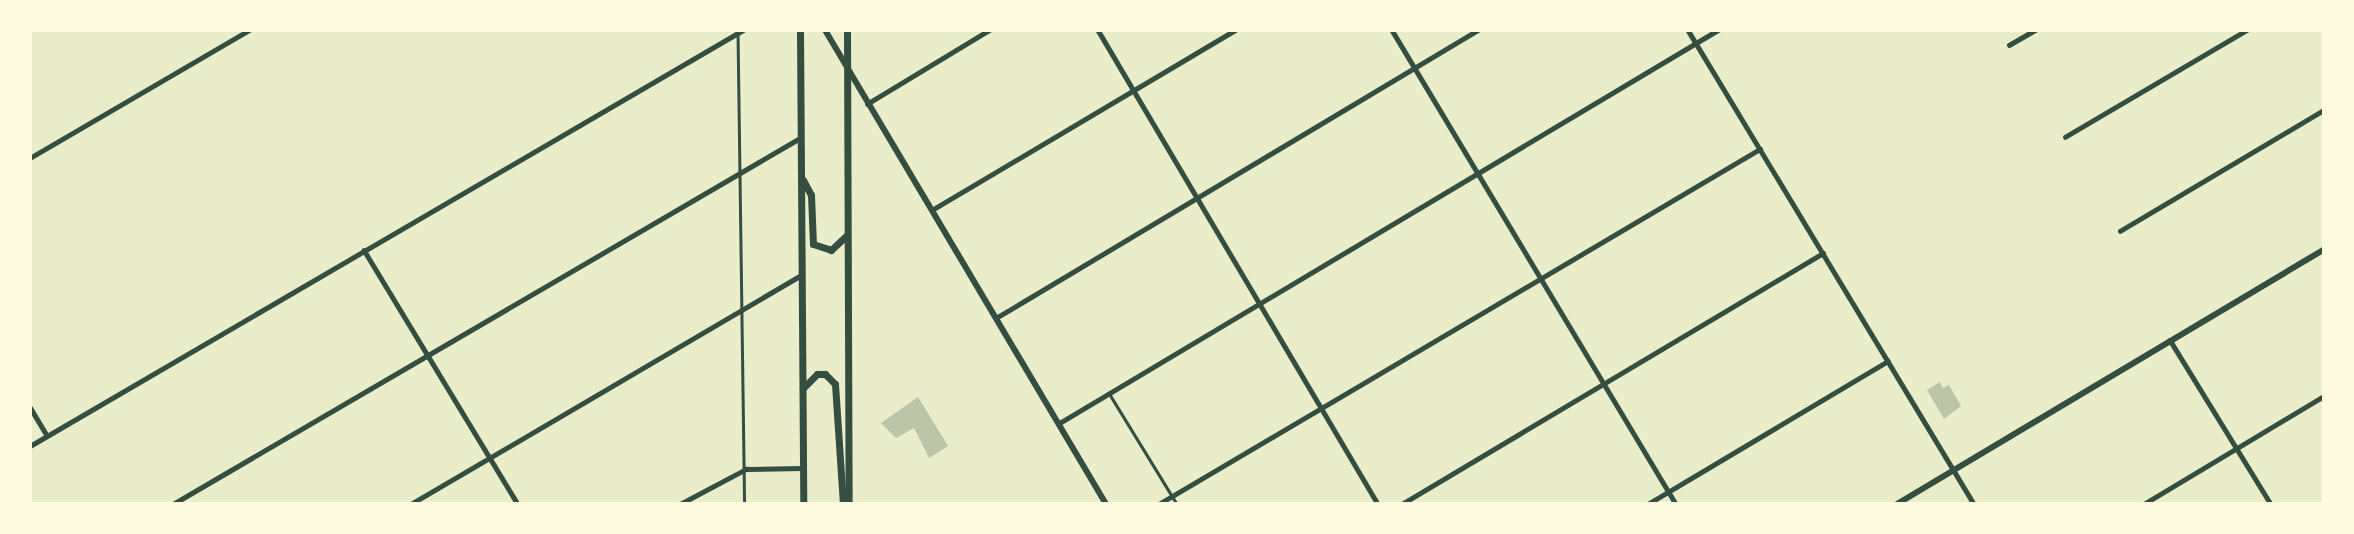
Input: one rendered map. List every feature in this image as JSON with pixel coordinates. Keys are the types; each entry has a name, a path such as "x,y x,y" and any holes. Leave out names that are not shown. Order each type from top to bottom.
{"main road":[{"path":"800,30 803,504"},
{"path":"825,30 866,104 1106,504"},
{"path":"846,30 849,504"},
{"path":"801,177 811,195 811,240 816,246 839,247 848,225"},
{"path":"1897,504 2169,339 2324,249"},
{"path":"803,388 817,374 825,374 835,384 843,504"}],"street":[{"path":"30,158 249,30"},
{"path":"866,104 989,30"},
{"path":"1098,30 1378,504"},
{"path":"932,211 1235,30"},
{"path":"1392,30 1676,504"},
{"path":"996,318 1478,30"},
{"path":"1688,30 1974,504"},
{"path":"1058,424 1718,30"},
{"path":"2009,45 2035,30"},
{"path":"2065,137 2247,30"},
{"path":"30,446 741,31"},
{"path":"2120,231 2324,110"},
{"path":"173,504 801,138"},
{"path":"1159,504 1760,149"},
{"path":"364,250 518,504"},
{"path":"1402,504 1823,253"},
{"path":"411,504 802,274"},
{"path":"2169,339 2271,504"},
{"path":"1648,504 1888,361"},
{"path":"2144,504 2324,396"},
{"path":"30,407 47,435"},
{"path":"680,504 746,469 803,468"}],"lane":[{"path":"741,31 740,174 745,504"},
{"path":"1109,393 1177,504"}],"building":[{"path":"1940,382 1943,388 1949,385 1961,406 1944,419 1927,390"},
{"path":"918,397 948,446 929,458 914,428 896,438 881,423"}]}
